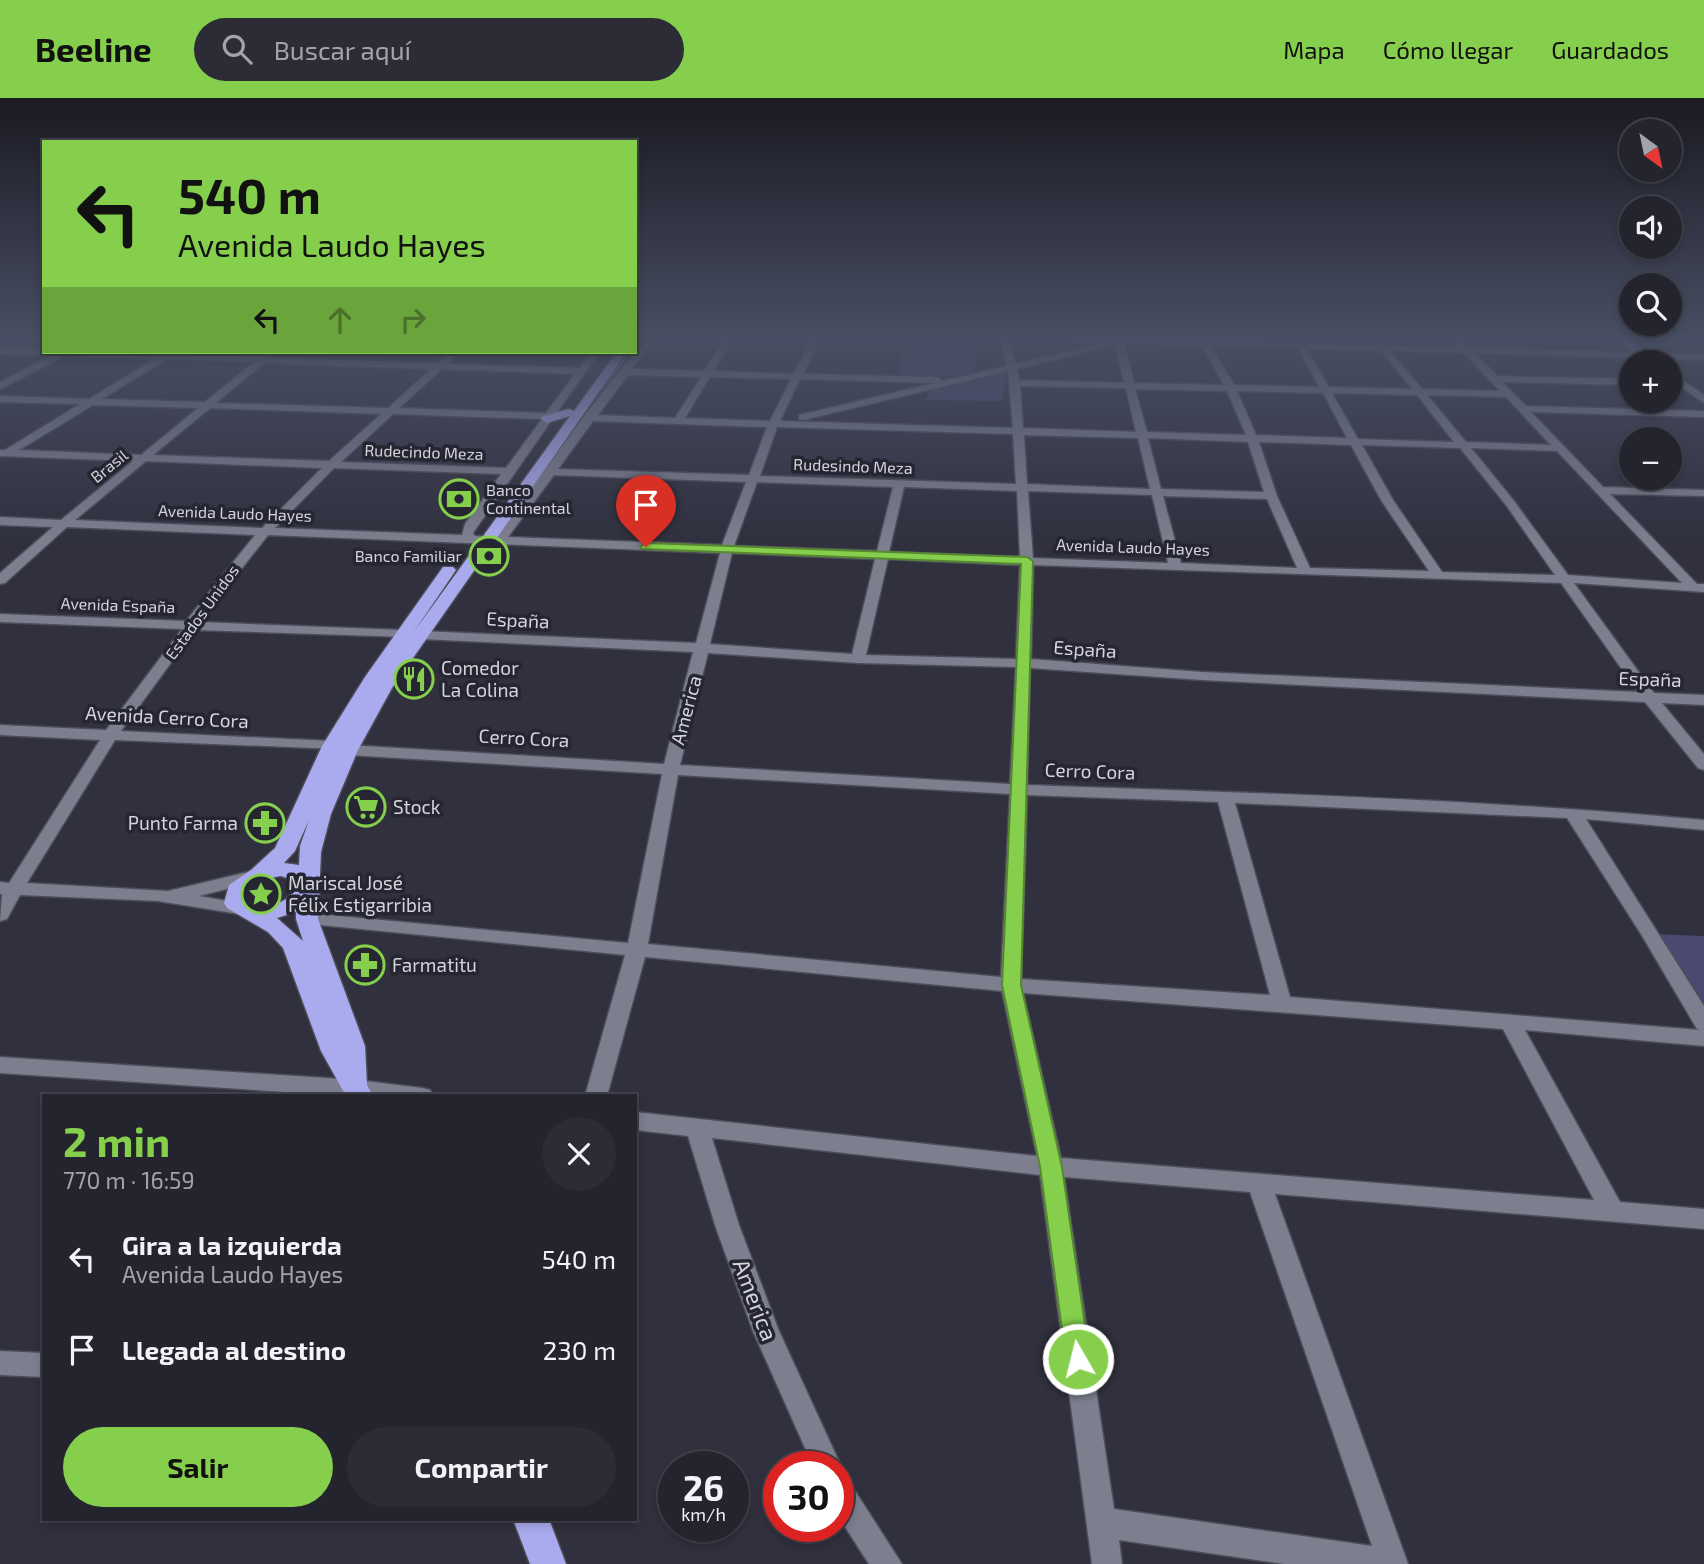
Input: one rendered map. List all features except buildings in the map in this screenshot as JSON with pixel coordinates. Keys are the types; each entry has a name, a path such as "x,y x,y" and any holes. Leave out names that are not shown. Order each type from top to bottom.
{"highway":[{"path":"481,542 483,527 574,405"},
{"path":"358,1091 334,1052 294,945 276,927 235,903 237,890 284,852 340,748 412,634 582,405"},
{"path":"548,417 569,413"},
{"path":"340,748 308,862 307,919 352,1046 358,1091"},
{"path":"255,876 283,869 294,870 308,882"},
{"path":"242,909 264,913 286,907 302,897 308,882"},
{"path":"532,1521 548,1564"}],"street":[{"path":"2,454 86,405"},
{"path":"161,405 548,417"},
{"name":"Estados Unidos","path":"0,915 8,889 23,873 111,734 187,634 190,625 261,535 331,465 397,405"},
{"path":"556,405 471,524 467,533 481,542 548,472 598,405"},
{"path":"679,420 688,405"},
{"name":"America","path":"597,1094 638,949 671,767 726,551 751,478 782,405"},
{"path":"773,424 855,405"},
{"path":"1016,405 1024,486 1027,562 1012,985 1051,1167 1107,1564"},
{"path":"1135,405 1175,566"},
{"path":"1238,405 1271,496 1305,572"},
{"path":"1334,405 1387,500 1438,575"},
{"path":"1430,405 1510,503 1650,698 1704,765"},
{"path":"1520,405 1598,490 1698,587"},
{"name":"Brasil","path":"0,579 60,526 208,407"},
{"path":"1524,409 1704,414"},
{"path":"588,418 1560,448"},
{"name":"Rudecindo Meza","path":"2,454 511,471"},
{"name":"Rudesindo Meza","path":"548,472 1271,496"},
{"path":"858,659 899,484"},
{"path":"1598,490 1704,493"},
{"name":"Avenida Laudo Hayes","path":"0,521 261,535 1566,579 1698,587"},
{"name":"Avenida Laudo Hayes","path":"0,527 60,526"},
{"name":"Avenida España","path":"0,618 412,634"},
{"name":"España","path":"412,634 703,648 858,659 1022,663 1202,676 1704,700"},
{"name":"Avenida Cerro Cora","path":"0,730 340,748"},
{"name":"Cerro Cora","path":"340,748 1020,790 1573,813 1704,825"},
{"path":"1225,797 1282,1003"},
{"path":"1573,813 1651,934 1704,1024"},
{"path":"158,895 212,888 255,876"},
{"path":"8,889 158,895 242,909"},
{"path":"307,919 1012,985 1282,1003 1704,1038"},
{"path":"1510,1023 1612,1211"},
{"path":"0,1065 396,1094"},
{"path":"637,1121 1051,1167 1260,1186 1704,1219"},
{"name":"America","path":"697,1128 766,1331 820,1451"},
{"path":"1260,1186 1394,1564"},
{"path":"0,1363 42,1365"},
{"path":"854,1514 887,1564"},
{"path":"1101,1522 1387,1564"}],"shaded area":[{"path":"1651,934 1704,936 1704,1024"}],"waterway":[{"path":"578,421 590,405"}],"place":[{"name":"Banco Continental","path":"459,499"},
{"name":"Banco Familiar","path":"489,556"},
{"name":"Comedor La Colina","path":"414,679"},
{"name":"Stock","path":"366,807"},
{"name":"Punto Farma","path":"265,823"},
{"name":"Mariscal José Félix Estigarribia","path":"261,894"},
{"name":"Farmatitu","path":"365,965"}],"route":[{"path":"646,547 1027,561 1012,985 1051,1167 1078,1359"}]}
